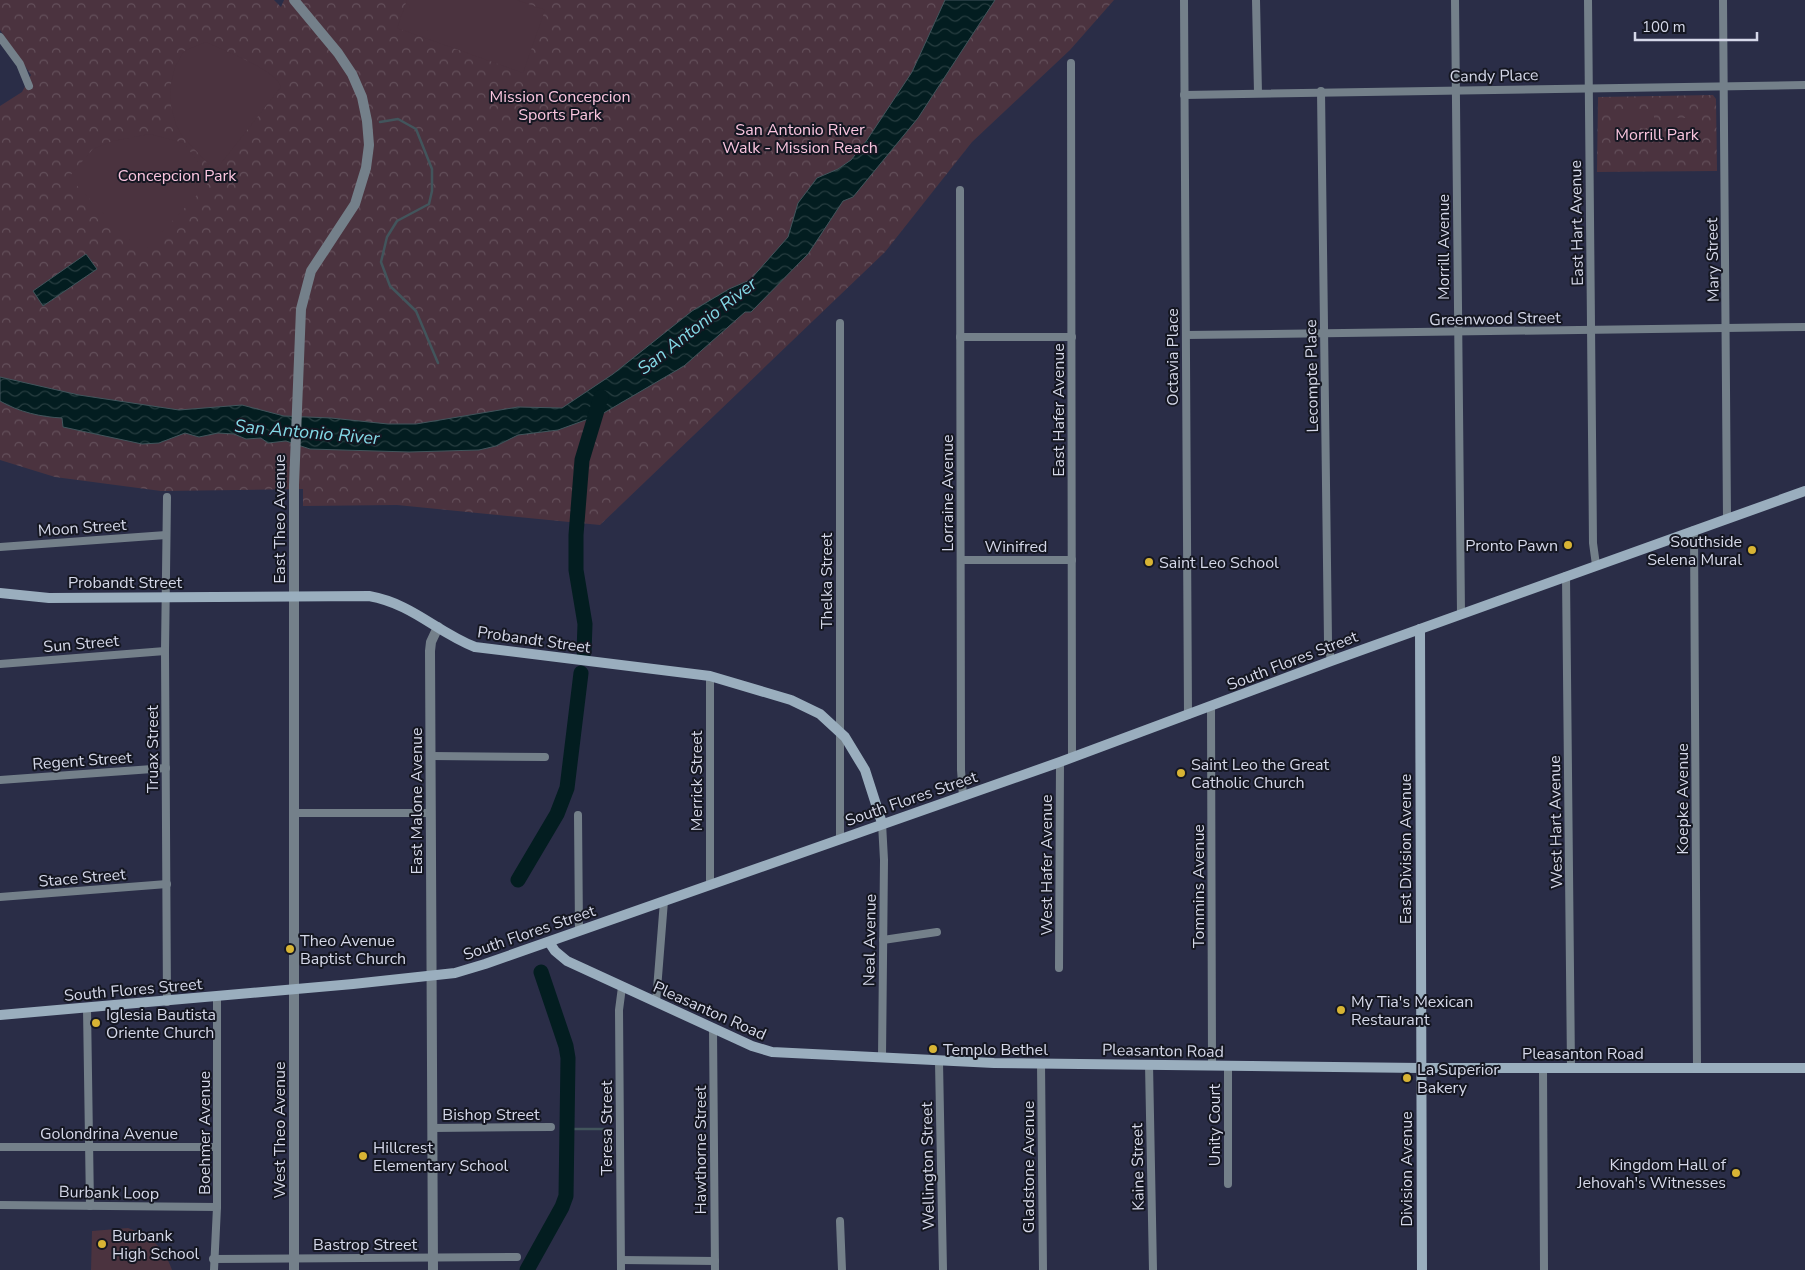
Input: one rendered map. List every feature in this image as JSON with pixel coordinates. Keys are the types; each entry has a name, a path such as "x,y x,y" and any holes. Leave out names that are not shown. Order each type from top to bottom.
{"main road":[{"name":"South Flores Street","path":"0,1015 167,1002 432,975 478,966 1072,758 1331,661 1805,491"},
{"name":"Probandt Street","path":"0,593 49,598 369,596 386,599 410,609 463,643 492,651 710,676 791,700 820,714 839,730 854,750 865,770 882,823"},
{"name":"East Division Avenue","path":"1420,629 1421,1068"},
{"name":"Pleasanton Road","path":"549,942 554,951 567,961 713,1029 763,1050 939,1062 1041,1064 1421,1068 1805,1068"},
{"name":"Division Avenue","path":"1421,1068 1422,1270"}],"street":[{"name":"East Theo Avenue","path":"294,0 338,53 352,74 362,97 367,120 369,145 366,168 355,204 318,259 306,283 301,309 294,485 294,989"},
{"name":"Octavia Place","path":"1184,0 1188,715"},
{"path":"1256,0 1258,93"},
{"name":"Morrill Avenue","path":"1455,0 1457,332 1462,614"},
{"name":"East Hart Avenue","path":"1588,0 1593,543 1596,565"},
{"name":"Mary Street","path":"1722,0 1727,519"},
{"path":"0,37 20,64 29,86"},
{"name":"East Hafer Avenue","path":"1071,63 1072,758"},
{"name":"Candy Place","path":"1184,95 1321,91 1805,85"},
{"name":"Lecompte Place","path":"1321,91 1328,641 1331,661"},
{"name":"Lorraine Avenue","path":"960,190 961,770 964,796"},
{"name":"Thelka Street","path":"840,324 840,839"},
{"name":"Greenwood Street","path":"1186,334 1591,331 1805,327"},
{"path":"960,337 1072,337"},
{"name":"Truax Street","path":"167,497 165,597 167,1002"},
{"name":"Koepke Avenue","path":"1694,530 1697,1068"},
{"name":"Moon Street","path":"0,547 166,535"},
{"name":"Winifred","path":"961,560 1072,560"},
{"name":"West Hart Avenue","path":"1566,576 1572,1068"},
{"name":"East Malone Avenue","path":"433,1270 430,651 431,642 438,627"},
{"name":"Sun Street","path":"0,664 165,650"},
{"name":"Merrick Street","path":"710,676 710,885"},
{"name":"Tommins Avenue","path":"1211,706 1212,1066"},
{"path":"431,756 545,757"},
{"name":"West Hafer Avenue","path":"1059,968 1060,762"},
{"name":"Regent Street","path":"0,780 166,768"},
{"path":"294,813 431,813"},
{"path":"578,815 579,931"},
{"name":"Neal Avenue","path":"882,823 882,1058"},
{"name":"Stace Street","path":"0,897 167,884"},
{"path":"656,1002 664,901"},
{"path":"883,940 938,932"},
{"name":"Teresa Street","path":"621,1270 619,1010 622,987"},
{"name":"West Theo Avenue","path":"294,989 294,1270"},
{"name":"Boehmer Avenue","path":"214,1270 217,1207 217,996"},
{"path":"87,1008 90,1206"},
{"name":"Hawthorne Street","path":"713,1029 714,1270"},
{"name":"Wellington Street","path":"939,1062 943,1270"},
{"name":"Gladstone Avenue","path":"1041,1064 1042,1270"},
{"name":"Kaine Street","path":"1149,1064 1153,1270"},
{"name":"Unity Court","path":"1228,1066 1228,1184"},
{"path":"1543,1068 1544,1270"},
{"name":"Bishop Street","path":"432,1128 551,1127"},
{"name":"Golondrina Avenue","path":"0,1147 217,1147"},
{"name":"Burbank Loop","path":"0,1205 217,1207"},
{"path":"840,1220 842,1270"},
{"name":"Bastrop Street","path":"214,1259 517,1257"},
{"path":"621,1260 715,1261"}],"green space":[{"path":"0,0 274,0 281,7 284,0 1114,0 1070,50 972,142 885,252 600,525 397,505 303,506 303,489 161,491 55,477 0,460 0,106 22,92 31,75 0,30"},
{"path":"407,0 517,0 545,10 523,73 397,28"},
{"path":"206,42 260,67 270,74 281,87 215,171 183,137 176,125 171,106 170,88 175,67 184,51"},
{"name":"Morrill Park","path":"1713,95 1716,99 1717,171 1597,172 1598,97"},
{"path":"1617,109 1654,109 1654,128 1617,128"},
{"path":"1674,118 1702,118 1702,135 1674,135"},
{"name":"Concepcion Park","path":"150,134 184,143 211,180 147,248 139,248 120,231 69,177 93,149 113,141"},
{"path":"128,1228 156,1243 165,1255 172,1270 91,1270 92,1231"}],"water":[{"name":"San Antonio River","path":"945,0 995,0 918,118 853,197 843,201 808,254 751,312 745,312 684,366 602,414 558,430 518,435 496,446 479,450 409,452 310,449 286,441 268,443 261,438 246,439 234,434 218,433 199,437 185,433 159,443 142,444 63,427 62,418 30,413 0,401 0,377 79,395 179,410 242,405 284,416 331,418 388,424 416,424 518,407 562,408 613,374 692,311 729,289 750,280 788,237 798,203 817,178 838,169 851,160 867,140 912,72"},
{"path":"86,254 97,269 43,306 33,291"}],"waterway":[{"path":"380,122 398,119 416,129 432,169 432,191 429,204 397,221 387,237 381,262 390,286 416,311 438,363"},
{"path":"584,652 585,624 576,570 576,535 582,460 601,397"},
{"path":"518,880 557,814 567,788 581,673"},
{"path":"527,1270 562,1207 566,1196 568,1058 566,1046 541,972"},
{"path":"568,1129 611,1129"}],"place":[{"name":"Pronto Pawn","path":"1568,545"},
{"name":"Southside Selena Mural","path":"1752,550"},
{"name":"Saint Leo School","path":"1149,562"},
{"name":"Saint Leo the Great Catholic Church","path":"1181,773"},
{"name":"Theo Avenue Baptist Church","path":"290,949"},
{"name":"My Tia's Mexican Restaurant","path":"1341,1010"},
{"name":"Iglesia Bautista Oriente Church","path":"96,1023"},
{"name":"Templo Bethel","path":"933,1049"},
{"name":"La Superior Bakery","path":"1407,1078"},
{"name":"Hillcrest Elementary School","path":"363,1156"},
{"name":"Kingdom Hall of Jehovah's Witnesses","path":"1736,1173"},
{"name":"Burbank High School","path":"102,1244"}],"park label":[{"name":"Mission Concepcion Sports Park","path":"560,105"},
{"name":"San Antonio River Walk - Mission Reach","path":"800,138"}]}
